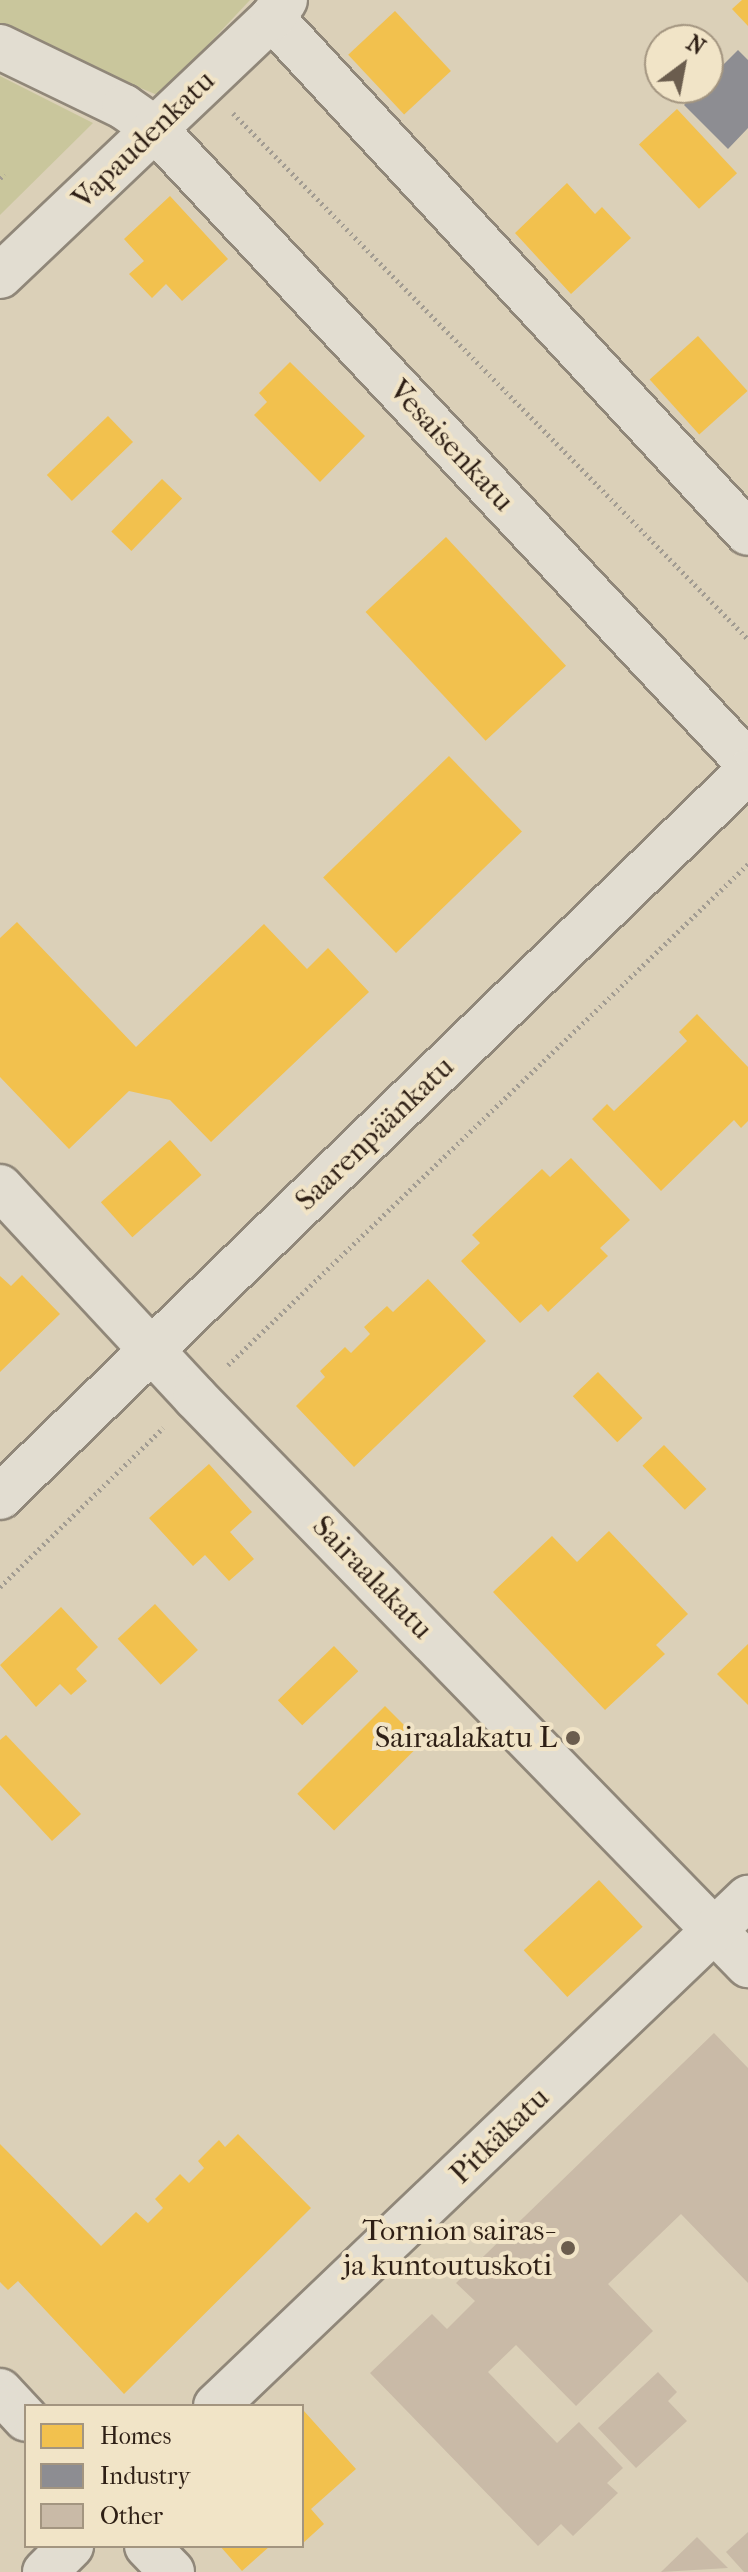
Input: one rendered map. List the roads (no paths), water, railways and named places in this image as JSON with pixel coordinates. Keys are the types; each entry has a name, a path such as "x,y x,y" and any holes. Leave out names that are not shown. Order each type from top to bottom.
{"street":[{"name":"Vapaudenkatu","path":"0,276 278,9"},
{"path":"278,9 748,533"},
{"name":"Vesaisenkatu","path":"0,47 124,107 155,129 748,763"},
{"name":"Saarenpäänkatu","path":"0,1497 748,771"},
{"name":"Sairaalakatu","path":"0,1187 195,1397 748,1965"},
{"name":"Pitkäkatu","path":"218,2404 748,1898"},
{"path":"0,2391 24,2417"},
{"path":"45,2572 69,2548"},
{"path":"149,2548 172,2572"}],"place":[{"name":"Sairaalakatu L","path":"573,1738"},
{"name":"Tornion sairas- ja kuntoutuskoti","path":"568,2248"}]}
